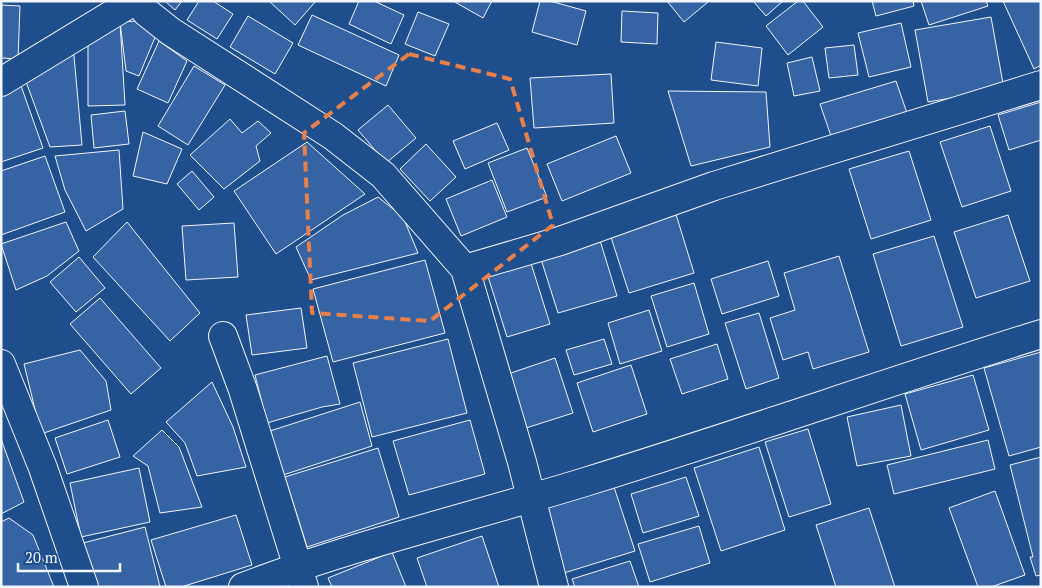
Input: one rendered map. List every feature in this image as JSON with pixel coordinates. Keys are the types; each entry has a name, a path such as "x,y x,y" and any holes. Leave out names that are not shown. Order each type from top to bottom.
{"street":[{"path":"1,82 134,1"},
{"path":"139,1 146,12 170,31 333,136 383,175 465,269 554,587"},
{"path":"465,269 560,241 714,186 1041,85"},
{"path":"243,587 300,576 530,498 799,415 904,377 1041,334"},
{"path":"223,336 243,390 300,576"},
{"path":"1,364 43,468 84,587"}],"highlighted area":[{"path":"409,54 510,79 553,225 430,321 312,313 304,133"}],"building":[{"path":"165,1 182,1 175,10"},
{"path":"199,1 213,1 233,14 217,39 187,20"},
{"path":"269,1 316,1 295,25"},
{"path":"359,1 374,1 404,15 391,44 349,24"},
{"path":"453,1 492,1 483,18"},
{"path":"540,1 550,1 586,11 577,45 532,32"},
{"path":"667,1 707,1 708,2 684,22"},
{"path":"753,1 783,1 766,16"},
{"path":"798,1 803,1 823,27 788,55 766,26"},
{"path":"872,1 913,1 914,6 876,16"},
{"path":"921,1 986,1 988,6 929,25"},
{"path":"1003,1 1041,1 1041,65 1034,69"},
{"path":"1,5 20,6 18,59 1,58"},
{"path":"622,11 658,13 657,44 621,42"},
{"path":"418,12 449,24 435,56 405,44"},
{"path":"312,15 399,55 386,86 298,45"},
{"path":"248,16 293,43 275,74 230,47"},
{"path":"991,17 1004,89 928,102 915,30"},
{"path":"138,21 156,35 139,76 126,71 120,22"},
{"path":"120,22 125,105 88,106 88,35"},
{"path":"901,23 911,67 869,77 858,33"},
{"path":"159,41 187,61 168,103 137,89"},
{"path":"716,42 762,48 758,86 711,80"},
{"path":"73,45 82,145 50,147 25,79"},
{"path":"854,45 858,75 829,78 825,48"},
{"path":"812,57 820,91 794,96 787,63"},
{"path":"194,66 225,85 188,145 158,126"},
{"path":"611,74 614,123 534,128 530,78"},
{"path":"896,81 908,116 832,139 820,104"},
{"path":"20,83 43,148 1,162 1,97"},
{"path":"668,91 766,92 770,147 691,166"},
{"path":"1041,102 1041,140 1009,150 998,115"},
{"path":"388,105 416,138 386,163 358,130"},
{"path":"125,111 129,144 94,148 91,115"},
{"path":"230,119 242,133 258,121 271,133 256,146 260,161 224,189 190,155"},
{"path":"497,123 509,150 465,169 453,141"},
{"path":"990,126 1011,191 962,207 940,142"},
{"path":"143,132 182,149 167,184 133,176"},
{"path":"616,136 631,173 562,201 547,164"},
{"path":"307,142 365,194 276,254 234,191"},
{"path":"426,144 456,177 430,201 400,169"},
{"path":"527,148 547,197 507,212 488,163"},
{"path":"119,150 123,209 86,231 65,190 55,156"},
{"path":"909,151 931,220 871,239 849,169"},
{"path":"45,156 65,212 1,235 1,171"},
{"path":"192,171 214,197 199,210 177,184"},
{"path":"492,180 507,217 461,236 446,199"},
{"path":"378,197 403,217 418,253 311,280 296,247 343,215"},
{"path":"675,211 694,273 629,293 609,231"},
{"path":"1008,215 1030,281 976,298 954,232"},
{"path":"66,222 79,251 47,276 16,290 1,244"},
{"path":"127,222 200,313 170,341 93,257"},
{"path":"234,223 238,277 186,280 182,226"},
{"path":"934,236 963,327 901,346 873,254"},
{"path":"599,237 617,296 558,313 540,256"},
{"path":"839,256 869,352 813,369 808,352 783,360 770,318 795,310 784,273"},
{"path":"79,257 105,288 76,312 50,282"},
{"path":"529,257 550,324 507,337 486,270"},
{"path":"425,260 445,333 333,362 313,289"},
{"path":"768,261 779,296 722,314 711,279"},
{"path":"694,283 709,334 667,347 651,296"},
{"path":"100,298 161,368 131,394 70,324"},
{"path":"301,308 307,348 252,355 246,315"},
{"path":"649,310 662,351 620,364 608,323"},
{"path":"759,313 779,378 746,389 725,323"},
{"path":"448,339 467,413 372,437 353,363"},
{"path":"604,339 612,364 574,375 566,350"},
{"path":"717,344 728,379 682,394 670,359"},
{"path":"80,350 106,381 111,410 41,434 24,364"},
{"path":"1041,352 1041,447 1009,456 984,368"},
{"path":"327,356 340,404 322,407 267,423 255,375"},
{"path":"555,358 573,413 526,428 508,374"},
{"path":"631,365 647,414 593,432 577,383"},
{"path":"973,375 989,430 921,450 905,394"},
{"path":"212,382 233,427 246,467 197,476 185,443 166,422"},
{"path":"360,402 372,446 283,475 270,431"},
{"path":"901,405 911,456 857,466 847,417"},
{"path":"108,420 120,457 67,474 55,438"},
{"path":"470,420 485,474 409,495 393,441"},
{"path":"808,429 831,504 789,517 765,442"},
{"path":"162,430 179,447 202,507 160,513 148,466 133,456"},
{"path":"1,439 24,502 1,514"},
{"path":"988,440 995,469 894,494 887,465"},
{"path":"759,447 785,530 721,551 694,468"},
{"path":"378,448 399,517 307,547 285,477"},
{"path":"1041,457 1041,575 1036,576 1030,557 1033,557 1010,465"},
{"path":"139,468 150,522 81,537 70,483"},
{"path":"686,477 699,516 643,533 631,494"},
{"path":"614,487 635,551 564,573 543,509"},
{"path":"995,491 1025,575 991,587 978,587 949,508"},
{"path":"869,508 895,587 836,587 816,525"},
{"path":"236,515 252,565 181,587 166,587 151,540"},
{"path":"9,518 33,535 54,587 1,587 1,522"},
{"path":"699,526 710,563 650,582 638,544"},
{"path":"145,527 160,587 95,587 83,543"},
{"path":"482,536 499,587 427,587 417,558"},
{"path":"392,552 406,587 332,587 328,578"},
{"path":"630,561 639,587 575,587 572,579"}]}
